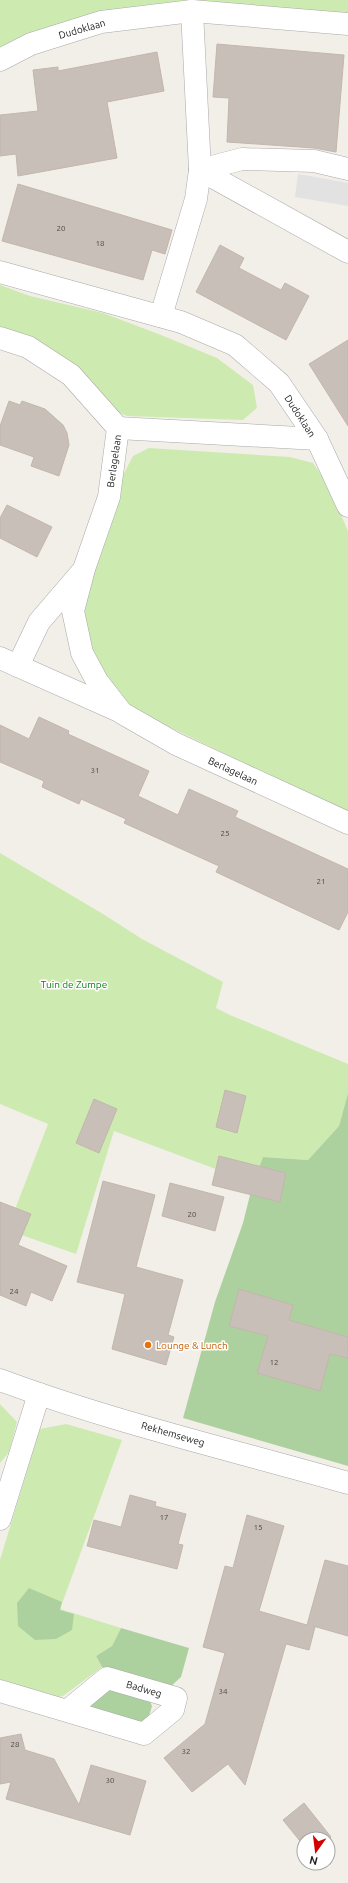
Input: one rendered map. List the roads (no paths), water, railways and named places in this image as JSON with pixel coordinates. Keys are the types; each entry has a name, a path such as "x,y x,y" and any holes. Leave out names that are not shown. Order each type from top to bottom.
{"street":[{"name":"Dudoklaan","path":"0,60 31,44 101,22 192,11 348,24"},
{"path":"160,316 196,199 200,170 192,11"},
{"path":"200,170 242,159 314,161 348,169"},
{"path":"200,170 348,252"},
{"name":"Dudoklaan","path":"0,272 181,322 235,345 279,383 317,440"},
{"name":"Berlagelaan","path":"0,338 28,347 71,374 118,428 109,497 84,570 73,611 82,653 97,681 122,713"},
{"name":"Dudoklaan","path":"118,428 317,440"},
{"path":"317,440 348,506"},
{"name":"Berlagelaan","path":"84,570 39,622 9,662 122,713 176,744 348,823"},
{"name":"Rekhemseweg","path":"0,1380 39,1394 348,1483"},
{"path":"0,1519 3,1494 39,1394"},
{"path":"0,1691 67,1711"}],"place":[{"name":"Lounge & Lunch","path":"148,1345"}],"park label":[{"name":"Tuin de Zumpe","path":"74,984"}]}
